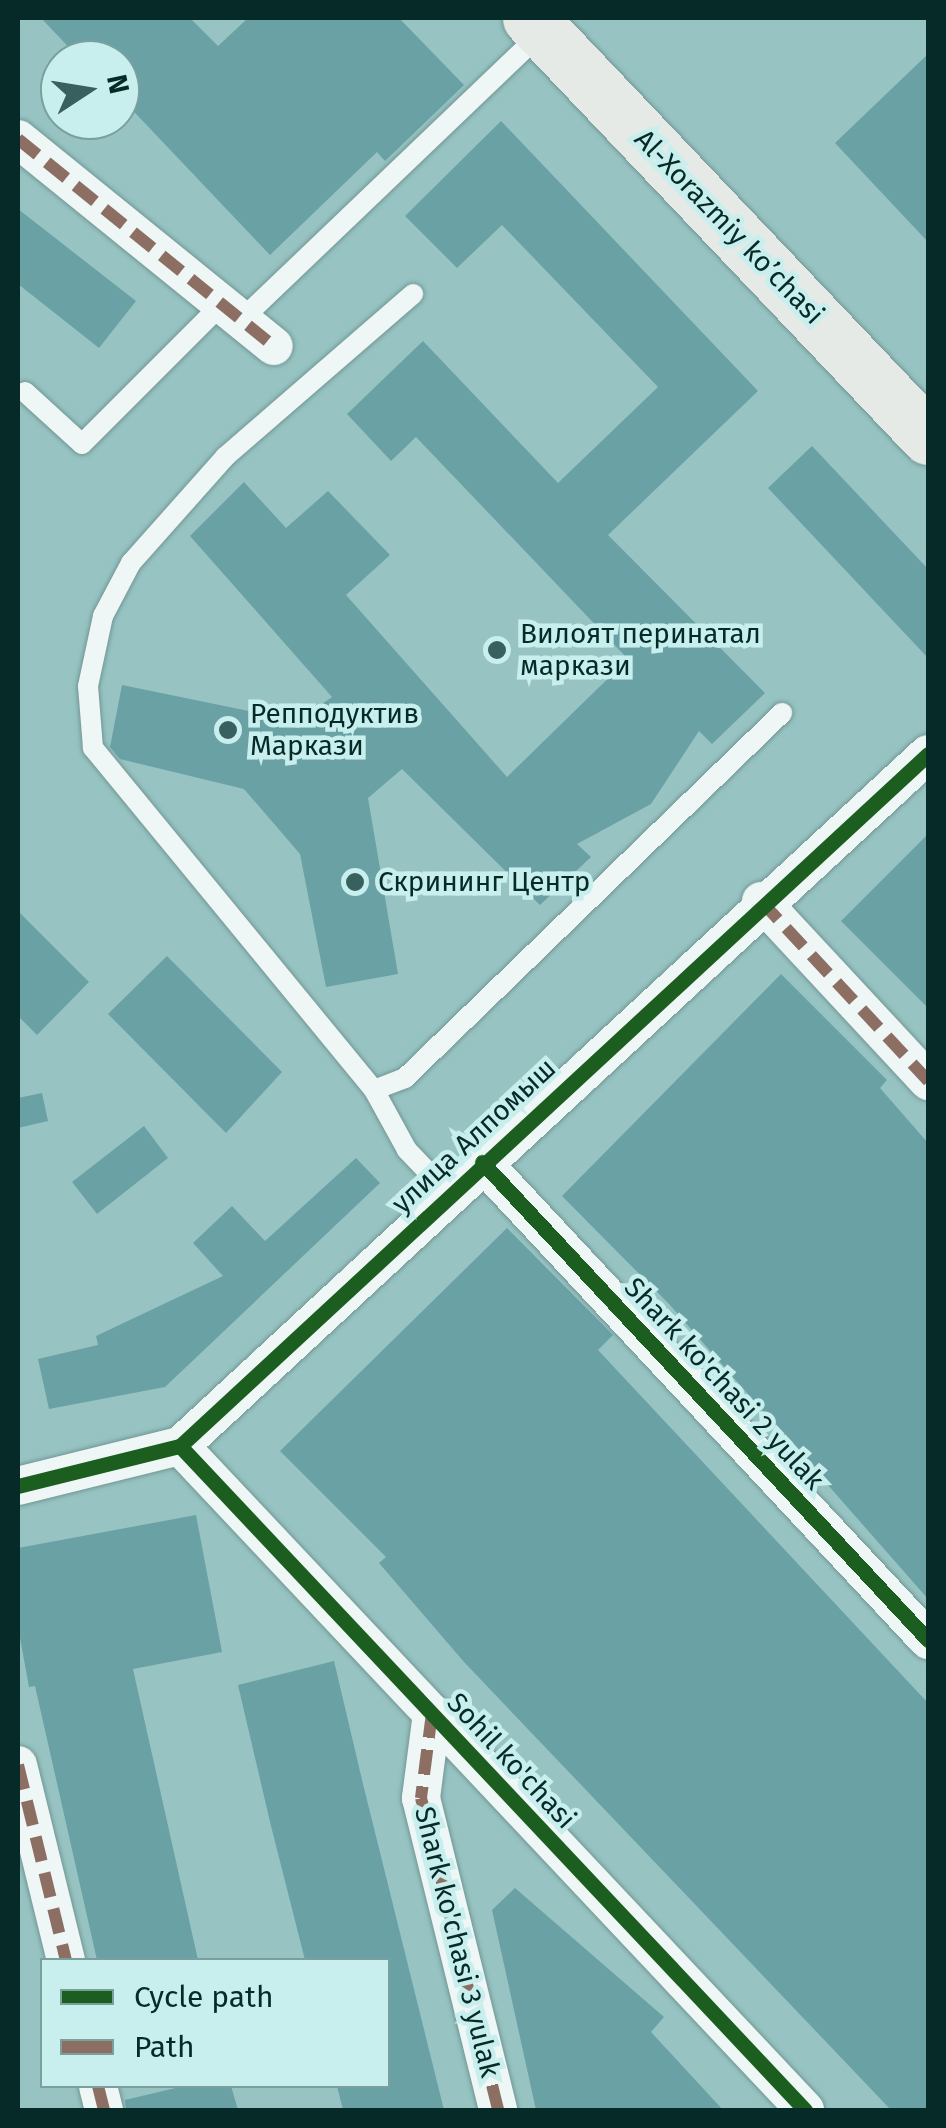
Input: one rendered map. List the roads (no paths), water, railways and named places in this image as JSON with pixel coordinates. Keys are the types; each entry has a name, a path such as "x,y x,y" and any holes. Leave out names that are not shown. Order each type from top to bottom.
{"main road":[{"name":"Al-Xorazmiy ko’chasi","path":"551,22 928,387"},
{"name":"Al-Xorazmiy ko’chasi","path":"551,22 928,436"}],"street":[{"path":"18,139 274,346"},
{"name":"улица Алпомыш","path":"18,1486 180,1446 761,901 928,754"},
{"path":"761,901 928,1081"},
{"name":"Shark ko'chasi 2 yulak","path":"482,1162 928,1640"},
{"name":"Sohil ko'chasi","path":"180,1446 805,2110"},
{"name":"Shark ko'chasi 3 yulak","path":"432,1714 421,1798 498,2110"},
{"path":"18,1765 66,1958"}],"lane":[{"path":"25,392 82,444 551,22"},
{"path":"413,294 225,457 130,563 103,616 88,686 93,748 374,1090 406,1150 449,1194"},
{"path":"374,1090 405,1078 782,713"}],"place":[{"name":"Вилоят перинатал маркази","path":"497,650"},
{"name":"Репподуктив Маркази","path":"228,730"},
{"name":"Скрининг Центр","path":"355,882"}]}
